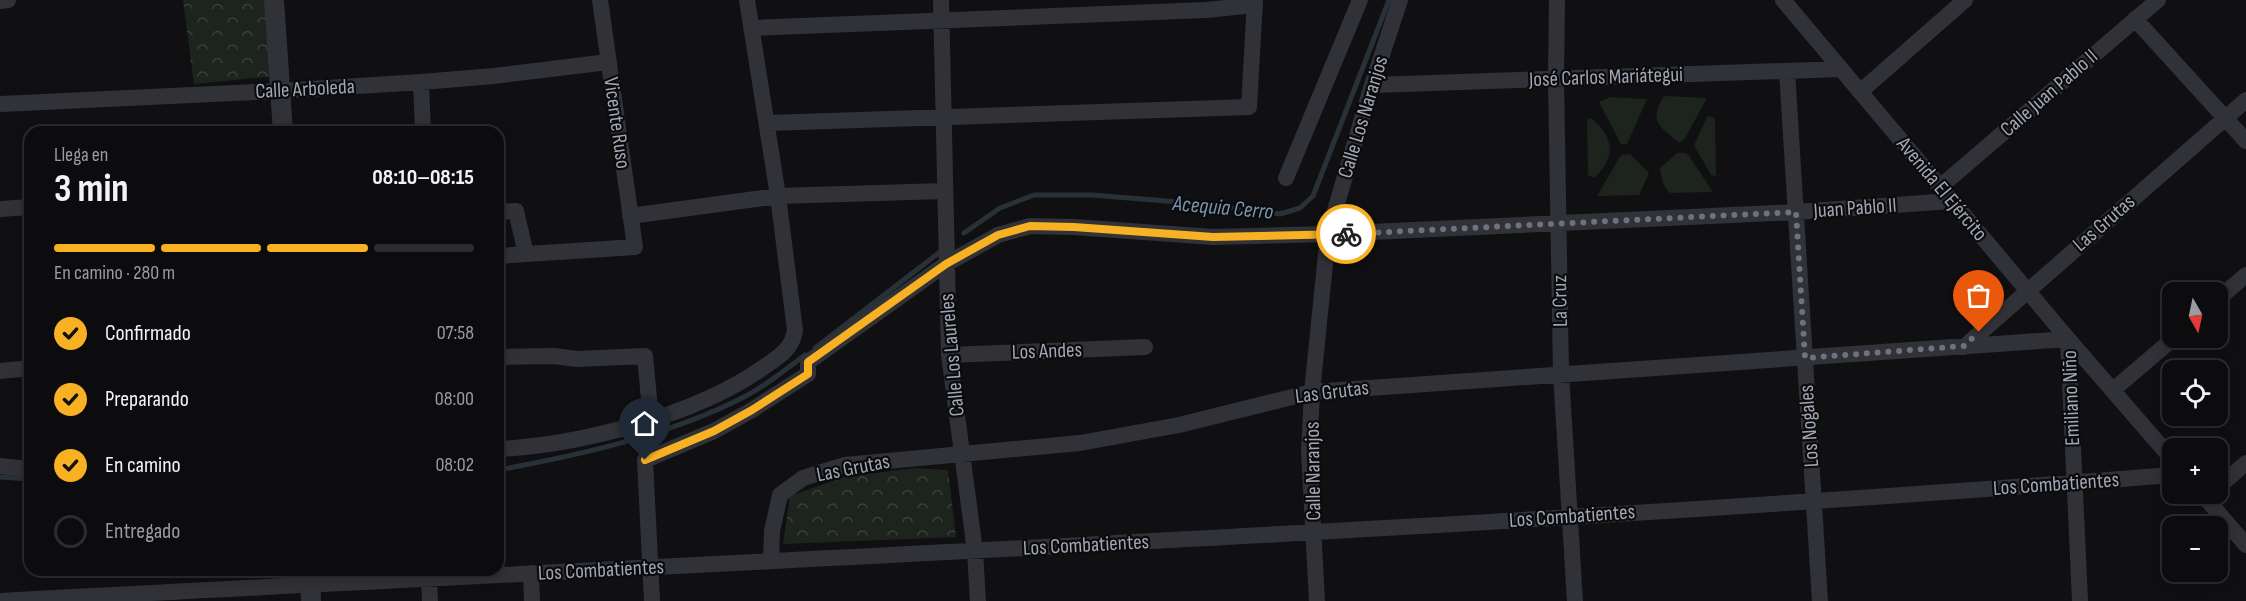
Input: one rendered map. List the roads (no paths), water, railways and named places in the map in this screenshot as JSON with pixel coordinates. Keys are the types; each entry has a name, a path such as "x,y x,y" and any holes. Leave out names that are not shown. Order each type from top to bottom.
{"street":[{"path":"0,1 8,0"},
{"path":"274,0 283,126"},
{"name":"Vicente Ruso","path":"526,254 635,247 600,0"},
{"path":"504,449 543,446 651,420 745,381 778,358 794,342 795,330 778,196 747,0"},
{"name":"Calle Los Laureles","path":"941,0 948,355 975,551 978,601"},
{"path":"1286,178 1360,0"},
{"name":"Calle Los Naranjos","path":"1328,234 1400,0"},
{"name":"La Cruz","path":"1557,0 1556,79 1561,374 1575,601"},
{"name":"Avenida El Ejército","path":"1783,0 2026,290 2162,447"},
{"path":"1860,92 1965,0"},
{"name":"Calle Juan Pablo II","path":"1940,187 2138,10 2158,0"},
{"path":"751,28 1206,10 1255,3 1249,107 767,123"},
{"path":"2138,10 2246,141"},
{"name":"Calle Arboleda","path":"0,104 421,82 609,62"},
{"name":"José Carlos Mariátegui","path":"1372,85 1841,69"},
{"name":"Los Nogales","path":"1787,71 1820,601"},
{"path":"421,82 423,126"},
{"name":"Las Grutas","path":"1964,346 2246,100"},
{"path":"630,216 778,196 944,191"},
{"name":"Juan Pablo II","path":"649,567 645,460 714,431 808,374 808,362 945,252 1030,226 1213,237 1328,234 1796,212 1952,201"},
{"path":"0,209 24,207"},
{"path":"504,212 516,211 526,254 504,256"},
{"name":"Calle Naranjos","path":"1317,601 1310,452 1312,392 1328,234"},
{"path":"2228,290 2246,274"},
{"name":"Las Grutas","path":"771,561 772,531 780,495 803,478 845,465 1080,443 1179,425 1312,392 2068,339"},
{"name":"Emiliano Niño","path":"2068,339 2080,601"},
{"name":"Los Andes","path":"948,355 1146,347"},
{"path":"2113,390 2162,348"},
{"path":"504,357 554,356 577,359 645,356 651,420"},
{"path":"0,371 24,369"},
{"path":"2228,478 2246,463"},
{"path":"0,466 24,468"},
{"name":"Los Combatientes","path":"504,574 1314,532 1814,501 2162,476"},
{"path":"2217,504 2246,545"},
{"path":"649,567 652,601"},
{"path":"531,573 532,601"},
{"name":"Los Combatientes","path":"0,601 470,576"},
{"path":"429,578 430,601"}],"waterway":[{"name":"Acequia Cerro","path":"964,233 1000,208 1034,195 1092,195 1191,203 1280,214 1300,208 1313,196 1389,0"},
{"name":"Acequia Cerro","path":"815,348 940,252"},
{"name":"Acequia Cerro","path":"504,469 561,458 624,442 686,422 752,393 805,355"},
{"name":"Acequia Cerro","path":"0,477 24,479"}]}
